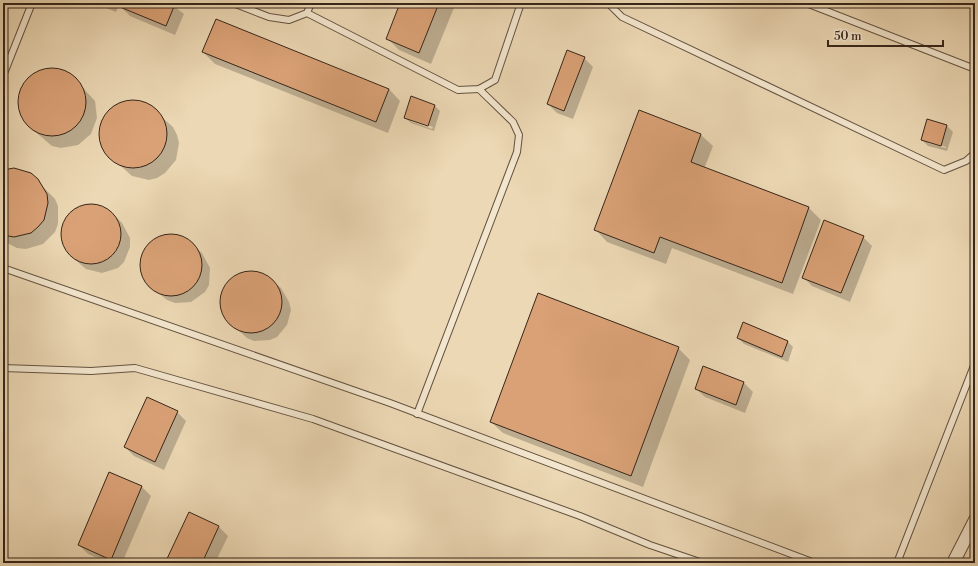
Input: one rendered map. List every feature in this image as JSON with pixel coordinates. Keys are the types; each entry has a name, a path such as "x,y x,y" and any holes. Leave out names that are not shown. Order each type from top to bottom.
{"street":[{"path":"953,563 975,520"}],"lane":[{"path":"3,76 32,3"},
{"path":"233,3 269,17 288,20 307,13 312,3"},
{"path":"307,13 458,90 479,89 495,80 521,3"},
{"path":"608,3 622,17 944,170 966,161 975,153"},
{"path":"806,3 975,69"},
{"path":"417,414 517,152 519,135 513,122 479,89"},
{"path":"3,268 417,414 815,563"},
{"path":"897,563 975,363"},
{"path":"3,368 91,371 135,368 313,418 580,516 650,545 703,563"}],"building":[{"path":"121,3 175,4 166,26 120,7"},
{"path":"400,3 439,3 419,53 386,39"},
{"path":"216,19 389,89 376,122 202,52"},
{"path":"567,50 585,57 564,111 547,104"},
{"path":"45,68 59,68 71,73 81,83 86,95 86,109 81,121 71,131 59,136 45,136 33,131 23,121 18,109 18,95 23,83 33,73"},
{"path":"411,96 435,105 428,126 404,118"},
{"path":"126,100 140,100 152,106 161,115 167,127 165,147 157,158 146,166 140,168 126,168 120,166 109,158 101,147 99,141 99,127 101,121 109,110 120,102"},
{"path":"639,110 701,134 691,162 809,207 782,283 660,237 654,253 594,230"},
{"path":"927,119 947,125 941,146 921,140"},
{"path":"14,168 31,173 38,179 47,194 48,203 44,220 38,227 31,233 14,237 3,235 3,170"},
{"path":"85,204 97,204 108,209 116,217 121,228 119,246 108,259 97,264 85,264 74,259 66,251 61,240 61,228 66,217 74,209"},
{"path":"824,220 864,236 841,293 802,278"},
{"path":"171,234 183,237 193,243 199,253 202,265 199,277 193,287 183,293 171,296 159,293 149,287 143,277 140,265 143,253 149,243 159,237"},
{"path":"245,271 257,271 273,280 280,290 282,302 280,314 273,324 257,333 245,333 234,328 225,319 220,308 220,296 225,285 234,276"},
{"path":"538,293 679,347 631,476 490,422"},
{"path":"743,322 788,341 782,357 737,338"},
{"path":"703,366 744,382 736,405 695,389"},
{"path":"147,397 178,411 155,462 124,447"},
{"path":"109,472 142,486 111,560 78,545"},
{"path":"189,512 219,526 202,563 165,563"}]}
